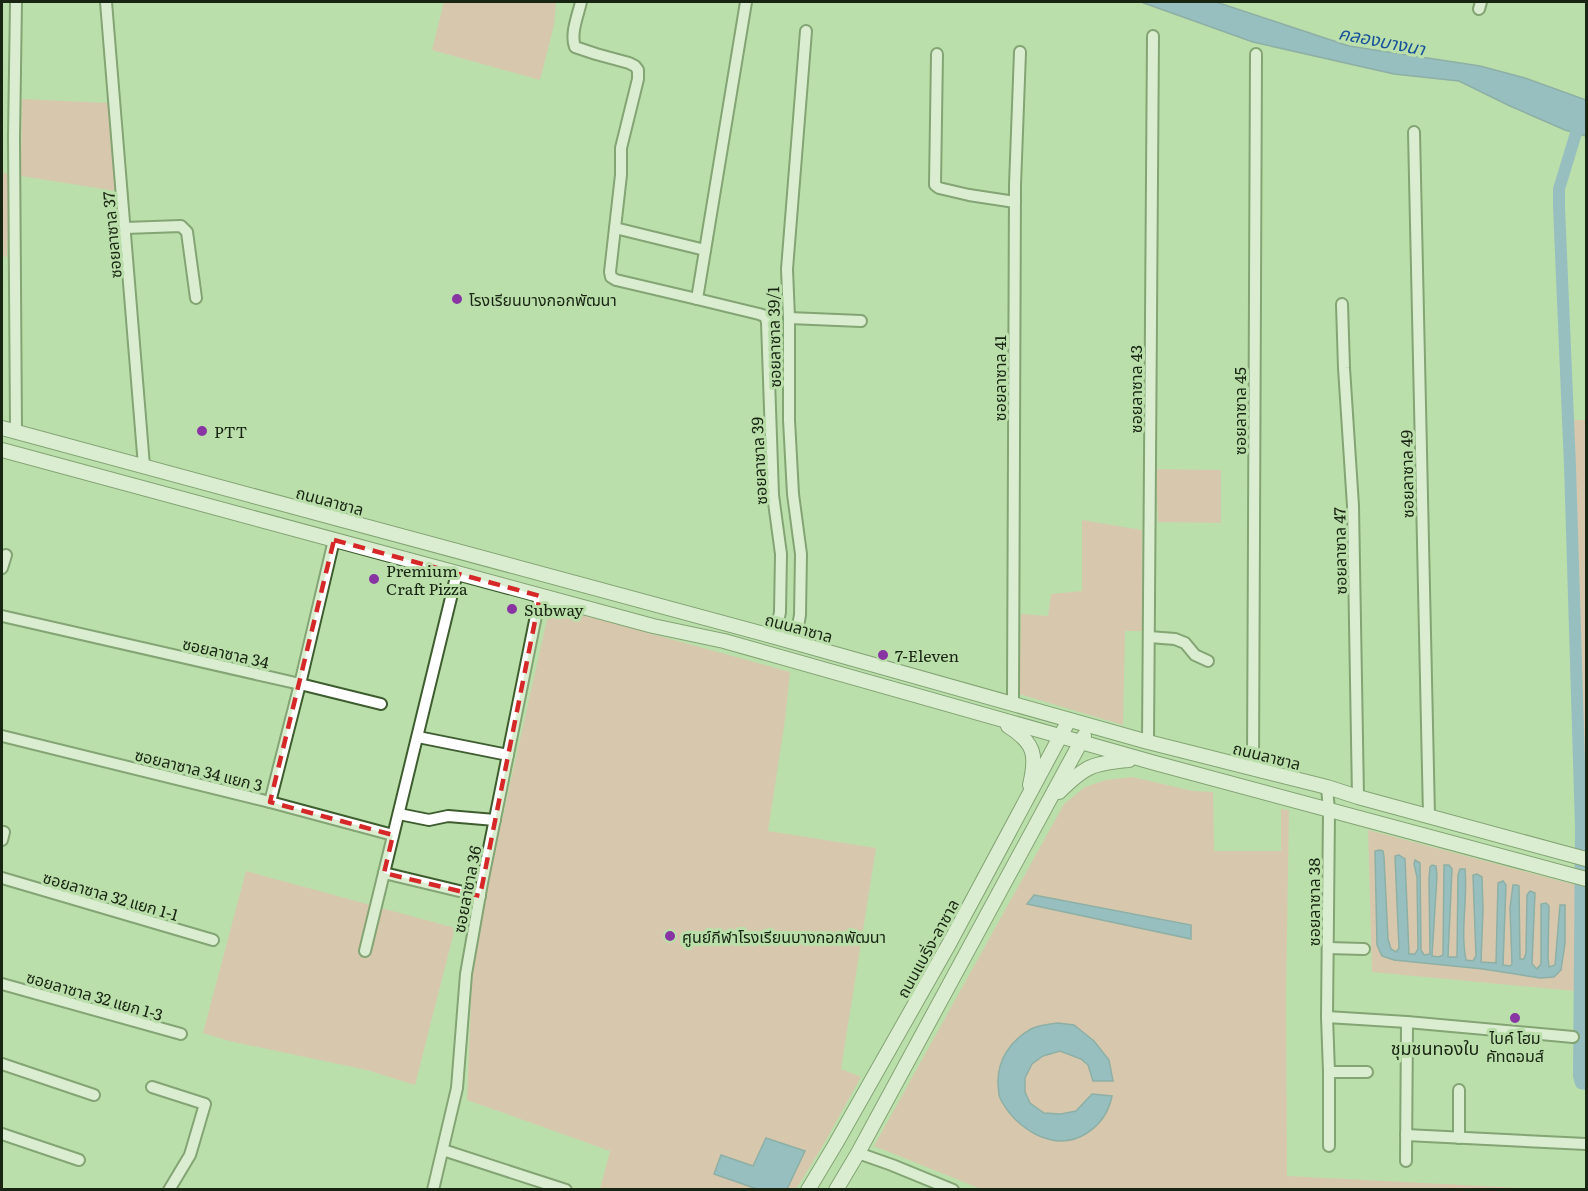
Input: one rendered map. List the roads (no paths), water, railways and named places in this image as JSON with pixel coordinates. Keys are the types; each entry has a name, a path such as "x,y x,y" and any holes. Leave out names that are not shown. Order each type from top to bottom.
{"street":[{"path":"16,2 14,137 16,432"},
{"name":"ซอยลาซาล 37","path":"106,2 144,466"},
{"name":"ซอยลาซาล 39","path":"581,2 573,36 575,47 628,63 638,70 638,79 621,148 621,176 611,277 759,314 765,316 767,322 773,495 781,554 780,612 775,637"},
{"path":"697,299 746,2"},
{"name":"ซอยลาซาล 39/1","path":"795,643 800,615 801,554 793,494 789,420 787,269 806,30"},
{"name":"ซอยลาซาล 43","path":"1148,742 1153,36"},
{"name":"ซอยลาซาล 41","path":"1013,704 1016,202 1020,52"},
{"path":"937,54 934,183 939,188 969,195 1016,202"},
{"name":"ซอยลาซาล 45","path":"1253,768 1256,54"},
{"name":"ซอยลาซาล 49","path":"1414,132 1429,816"},
{"path":"125,228 181,226 187,232 195,298"},
{"path":"615,228 705,250"},
{"name":"ซอยลาซาล 47","path":"1342,304 1353,506 1358,798"},
{"path":"789,318 861,321"},
{"name":"ถนนลาซาล","path":"2,428 775,637 1089,726 1327,787 1358,798 1587,859"},
{"name":"ถนนลาซาล","path":"2,450 540,596 724,642 1155,764 1587,879"},
{"path":"300,684 334,540"},
{"path":"2,568 6,555"},
{"path":"365,951 457,573"},
{"path":"540,596 544,576"},
{"name":"ซอยลาซาล 36","path":"433,1190 457,1088 466,974 480,896 540,596"},
{"name":"ซอยลาซาล 34","path":"2,616 381,704"},
{"path":"724,642 729,625"},
{"path":"1149,637 1175,639 1185,643 1194,656 1208,661"},
{"name":"ซอยลาซาล 34 แยก 3","path":"2,736 270,802 300,684"},
{"path":"984,716 1003,723 1018,733 1030,745 1034,754 1028,795 1020,813"},
{"name":"ถนนแบริ่ง-ลาซาล","path":"808,1190 949,944 1069,720"},
{"path":"836,1190 1089,726"},
{"path":"418,737 508,755"},
{"path":"1042,814 1068,782 1081,771 1096,764 1130,760 1155,764"},
{"path":"1264,793 1268,772"},
{"name":"ซอยลาซาล 38","path":"1327,787 1329,811 1327,1017 1329,1146"},
{"path":"270,802 393,835"},
{"path":"399,814 429,820 448,816 495,820"},
{"path":"384,873 480,896"},
{"name":"ซอยลาซาล 32 แยก 1-1","path":"2,878 213,940"},
{"path":"1328,948 1364,949"},
{"name":"ซอยลาซาล 32 แยก 1-3","path":"2,984 181,1034"},
{"path":"1327,1017 1573,1037"},
{"path":"1406,1161 1407,1022"},
{"path":"2,1064 94,1095"},
{"path":"1329,1072 1367,1072"},
{"path":"152,1087 205,1104 190,1155 169,1190"},
{"path":"1459,1090 1459,1138"},
{"path":"2,1134 79,1160"},
{"path":"1406,1135 1587,1144"},
{"path":"443,1150 566,1190"},
{"path":"858,1153 953,1190"},
{"path":"827,1158 848,1170"}],"water":[{"path":"1141,2 1216,2 1349,46 1480,66 1525,78 1586,100 1586,136 1565,130 1459,81 1394,74 1253,42"},
{"path":"1375,851 1383,851 1384,857 1388,939 1391,949 1396,952 1399,948 1395,856 1399,855 1405,859 1409,954 1415,954 1418,949 1415,860 1420,863 1421,950 1424,955 1430,954 1429,879 1432,865 1436,866 1437,876 1432,956 1443,955 1444,865 1449,865 1452,869 1448,957 1457,957 1458,875 1460,869 1465,869 1464,949 1466,960 1473,961 1476,956 1473,875 1477,874 1482,877 1481,962 1496,963 1498,883 1503,881 1506,885 1503,965 1512,964 1510,908 1513,885 1517,885 1519,886 1520,959 1524,959 1526,953 1527,895 1530,891 1535,893 1532,964 1537,969 1541,964 1541,904 1546,903 1549,906 1549,967 1555,965 1560,905 1565,905 1565,943 1561,970 1554,977 1540,978 1483,969 1394,960 1382,956 1377,945"},
{"path":"1034,895 1191,925 1191,939 1027,904"},
{"path":"1058,1023 1074,1025 1094,1041 1109,1060 1113,1081 1093,1081 1088,1065 1081,1059 1060,1051 1043,1056 1032,1064 1025,1078 1025,1092 1030,1103 1044,1113 1061,1114 1076,1111 1092,1094 1112,1096 1109,1107 1096,1126 1075,1139 1062,1141 1037,1135 1015,1120 1000,1098 998,1085 1002,1059 1011,1045 1034,1028"},
{"path":"766,1138 805,1151 787,1189 757,1189 714,1174 721,1155 753,1166"}],"waterway":[{"path":"1580,120 1559,189 1559,207 1570,466 1581,827 1579,1076 1581,1083 1586,1084"}],"place":[{"name":"โรงเรียนบางกอกพัฒนา","path":"457,299"},
{"name":"PTT","path":"202,431"},
{"name":"Premium Craft Pizza","path":"374,579"},
{"name":"Subway","path":"512,609"},
{"name":"7-Eleven","path":"883,655"},
{"name":"ศูนย์กีฬาโรงเรียนบางกอกพัฒนา","path":"670,936"},
{"name":"ไบค์ โฮม คัทตอมส์","path":"1515,1018"}],"district":[{"name":"ชุมชนทองใบ","path":"1435,1047"}],"water label":[{"name":"คลองบางนา","path":"1382,40"}]}
